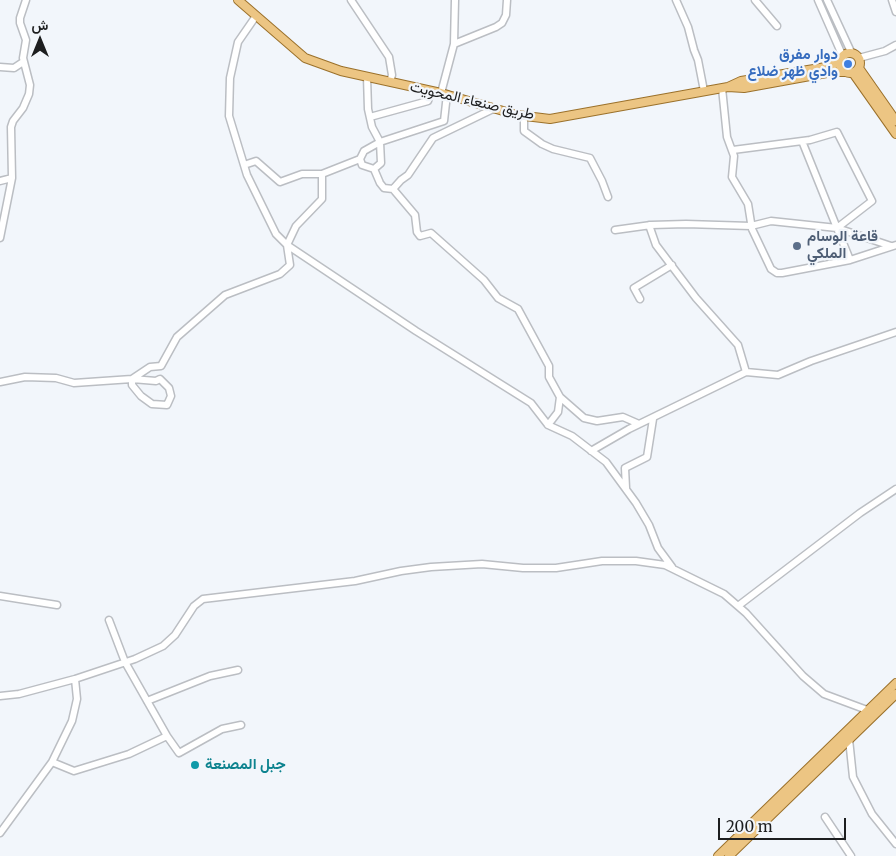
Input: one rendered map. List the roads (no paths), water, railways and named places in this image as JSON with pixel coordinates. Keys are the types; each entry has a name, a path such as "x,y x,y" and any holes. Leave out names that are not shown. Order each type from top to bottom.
{"main road":[{"name":"طريق صنعاء المحويت","path":"238,0 305,58 367,78 431,90 493,109 524,116 550,119 725,87 744,80 826,67 856,56"},
{"path":"852,71 860,61 856,56"},
{"path":"842,60 843,69 852,71 896,121"},
{"name":"طريق صنعاء المحويت","path":"725,87 744,88 832,72 852,71"},
{"path":"852,71 896,134"},
{"path":"729,856 836,746 867,710 896,683"},
{"path":"718,856 836,746 849,739 896,694"}],"street":[{"path":"0,238 12,178 11,127 30,94 30,85 23,62 26,40 20,23 26,0"},
{"path":"351,0 389,57 392,75 390,82"},
{"path":"244,165 256,161 280,182 302,174 322,174 360,159 364,151 380,142 444,121 444,94 454,44 455,0"},
{"path":"454,44 502,23 506,15 506,0"},
{"path":"676,0 688,27 698,60 704,91"},
{"path":"755,0 777,26"},
{"path":"818,0 842,60"},
{"path":"827,0 856,56 885,51 896,45"},
{"path":"892,0 896,12"},
{"path":"256,16 238,42 230,78 229,116 247,175 276,234 287,245 416,331 531,403 548,426 572,436 606,462 626,488 648,525 658,548 674,570"},
{"path":"0,67 14,68 23,62"},
{"path":"367,78 368,109 372,127 380,142 381,163 374,169"},
{"path":"725,87 726,134 733,150 734,160 732,177 749,206 751,226 768,266 774,272 782,273 850,260 894,245"},
{"path":"370,117 428,101 431,90"},
{"path":"393,189 400,180 408,175 433,138 493,109"},
{"path":"524,116 524,131 542,144 553,149 590,158 608,197"},
{"path":"733,150 802,141 837,132 872,201 836,228"},
{"path":"802,141 850,260"},
{"path":"360,159 362,165 374,169 384,188 393,189 415,215 417,232 420,236 431,233 484,280 498,298 518,309 549,366 550,377 560,397 584,418 597,421 623,418 640,424"},
{"path":"132,380 150,367 161,366 177,337 225,295 280,274 290,265 287,245 296,226 322,199 322,174"},
{"path":"0,181 12,178"},
{"path":"616,230 649,225 751,226 771,221 836,228 894,245"},
{"path":"649,225 656,244 696,298 738,345 746,372"},
{"path":"640,300 634,288 672,265"},
{"path":"591,451 640,424 746,372 778,375 811,361 896,332"},
{"path":"0,382 25,377 56,378 74,383 132,380 156,381 160,379 169,388 171,396 167,405 152,404 141,396 132,385 132,380"},
{"path":"548,426 558,412 560,397"},
{"path":"626,488 625,468 647,456 653,419"},
{"path":"738,606 896,489"},
{"path":"0,696 19,694 75,678 125,662 163,646 175,635 194,606 203,599 355,581 401,571 473,565 556,568 602,561 636,561 665,565 724,594 738,606 803,676 824,694 867,710"},
{"path":"0,596 57,605"},
{"path":"109,620 125,662 167,736 179,753 222,729 241,725"},
{"path":"147,700 210,676 238,670"},
{"path":"0,833 52,762 72,721 77,699 75,678"},
{"path":"52,762 74,771 128,754 167,736"},
{"path":"849,739 853,777 872,814 896,844"},
{"path":"825,817 851,856"}],"place":[{"name":"دوار مفرق وادي ظهر ضلاع","path":"848,64"},
{"name":"قاعة الوسام الملكي","path":"797,246"},
{"name":"جبل المصنعة","path":"195,765"}]}
